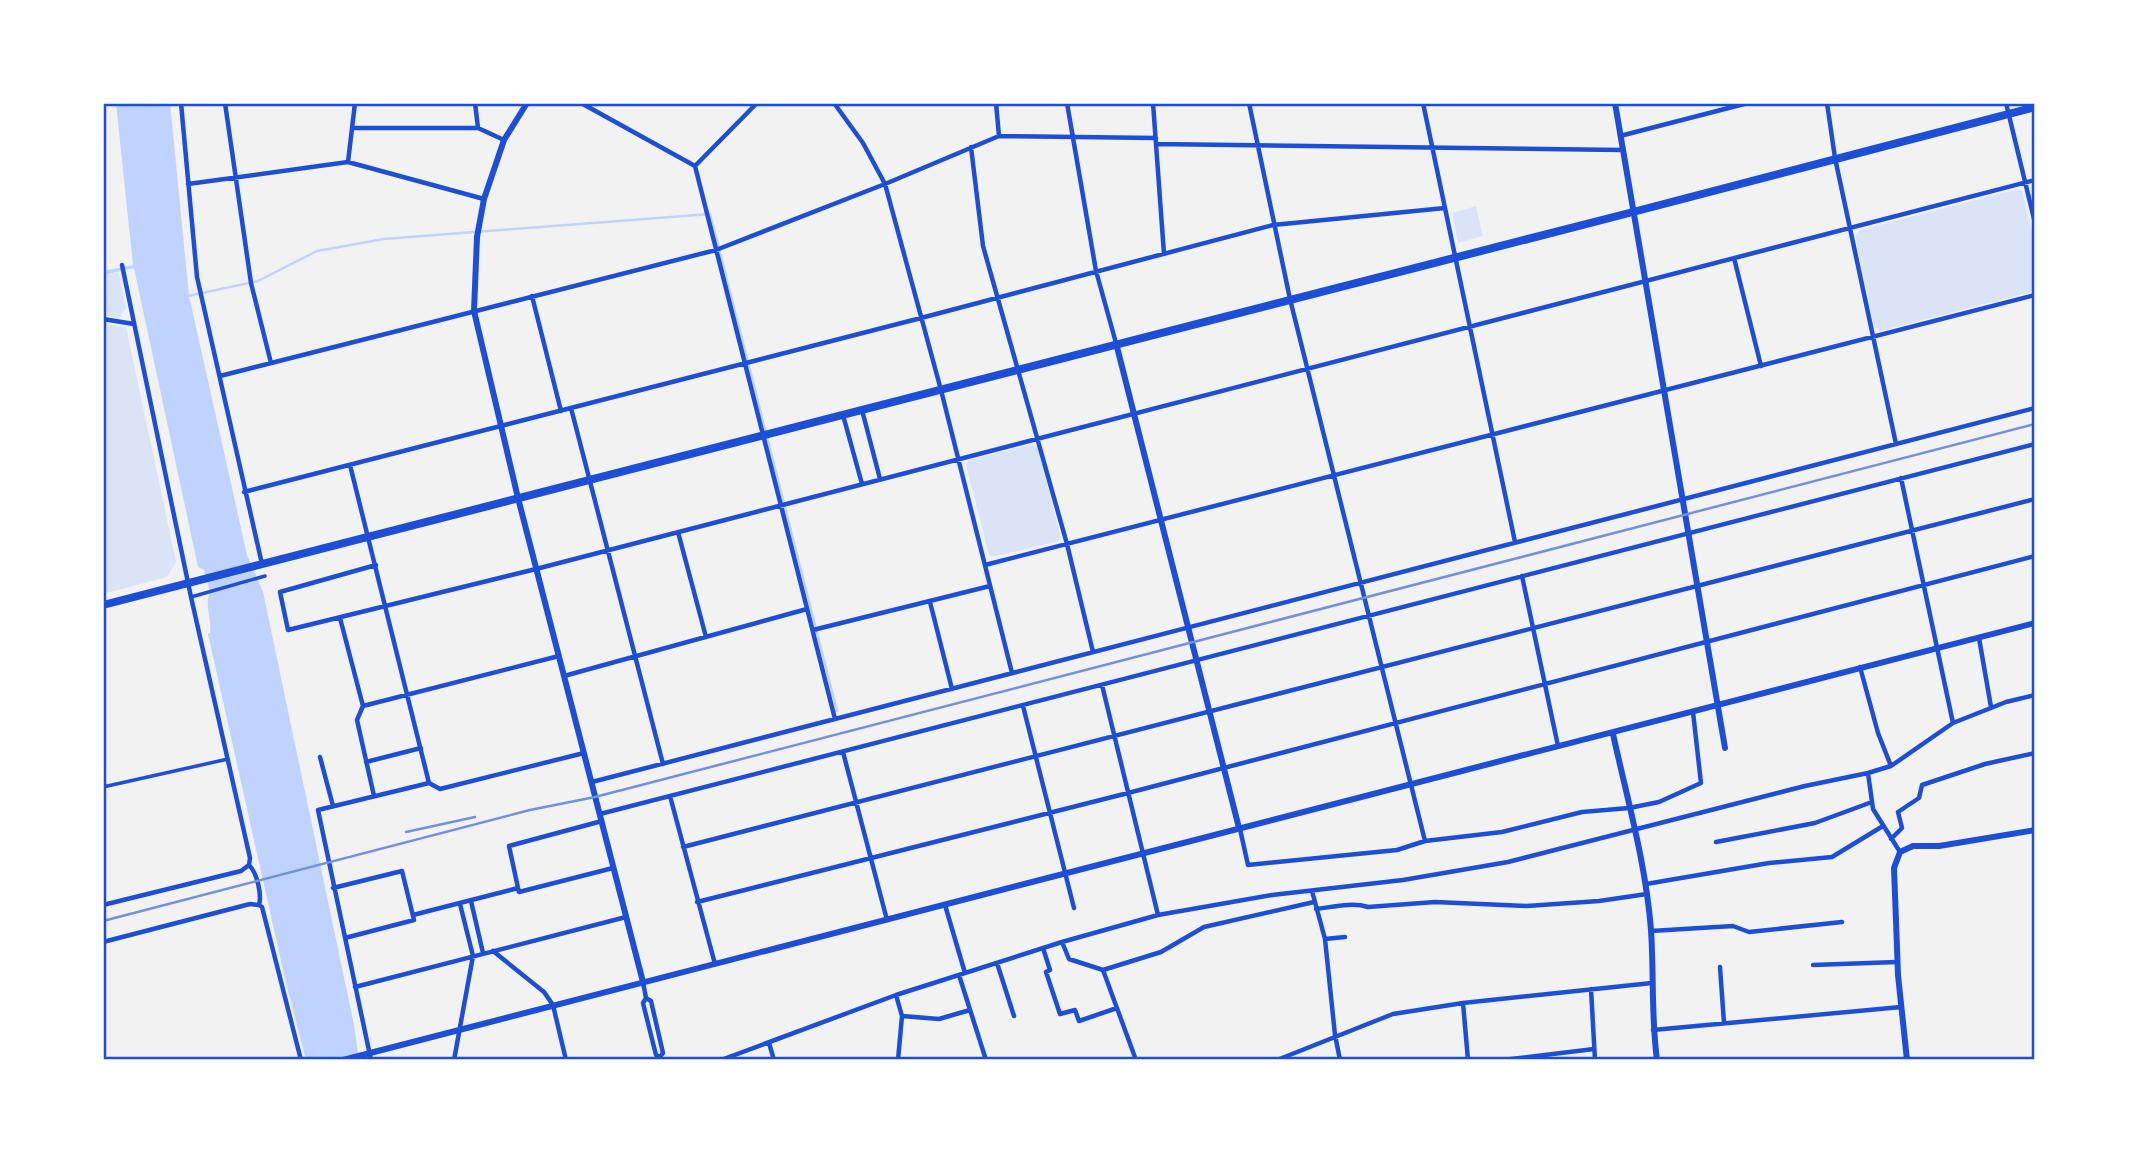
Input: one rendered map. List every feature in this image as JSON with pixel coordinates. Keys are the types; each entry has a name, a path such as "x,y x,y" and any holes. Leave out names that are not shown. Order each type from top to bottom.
{"highway":[{"path":"103,605 2035,107"}],"street":[{"path":"181,103 197,277 262,565"},
{"path":"225,103 251,283 271,363"},
{"path":"348,162 355,103"},
{"path":"475,103 478,128"},
{"path":"527,103 504,140 484,199 477,237 474,311 518,498 643,982 646,1016 656,1055 660,1057 663,1053 651,1001 646,998"},
{"path":"582,103 695,166 835,719"},
{"path":"695,166 757,103"},
{"path":"834,103 863,143 885,184 1013,673"},
{"path":"996,103 999,136"},
{"path":"1067,103 1096,271 1248,865 1397,850 1425,841 1502,832 1582,812 1659,802 1701,783 1693,712"},
{"path":"1153,103 1164,254"},
{"path":"1249,103 1273,225 1306,368 1425,841"},
{"path":"1423,103 1515,541"},
{"path":"1615,103 1725,748"},
{"path":"1620,136 1748,103"},
{"path":"1827,103 1835,158 1896,443"},
{"path":"2006,103 2035,223"},
{"path":"352,128 478,128 504,140"},
{"path":"220,376 716,250 999,136 1259,145 1622,150"},
{"path":"971,148 983,246 1067,544 1093,652"},
{"path":"188,184 348,162 484,199"},
{"path":"376,565 280,592 288,630 536,569 2035,180"},
{"path":"244,492 1273,225 1445,208"},
{"path":"1734,258 1761,366"},
{"path":"103,905 241,871 248,865 250,858 191,597 122,265"},
{"path":"985,565 2035,295"},
{"path":"532,296 561,411"},
{"path":"103,319 134,324"},
{"path":"571,408 663,764"},
{"path":"592,782 2035,408"},
{"path":"862,410 880,479"},
{"path":"843,415 862,484"},
{"path":"614,867 519,892 509,846 670,796 2035,444"},
{"path":"350,465 429,783"},
{"path":"1901,478 1953,723"},
{"path":"683,847 2035,499"},
{"path":"678,532 706,637"},
{"path":"697,902 1128,793 2035,556"},
{"path":"191,597 265,576"},
{"path":"1522,576 1558,747"},
{"path":"813,630 990,586"},
{"path":"930,602 953,688"},
{"path":"564,676 807,609"},
{"path":"340,618 363,706 357,720 374,796"},
{"path":"343,1060 370,1056 552,1005 1613,734 2035,623"},
{"path":"1979,638 1991,707"},
{"path":"363,706 559,656"},
{"path":"1860,667 1878,733 1891,766"},
{"path":"1102,685 1158,915"},
{"path":"721,1060 896,995 1042,948 1158,915 1228,901 1403,880 1496,864 1805,786 1868,773 1891,766 1953,723 1991,707 2035,695"},
{"path":"1023,706 1074,908"},
{"path":"1613,734 1646,884 1651,930 1653,1030 1657,1060"},
{"path":"366,762 421,748"},
{"path":"843,752 887,920"},
{"path":"370,1056 317,810 429,783 440,789 584,753"},
{"path":"1891,839 1902,828 1898,812 1919,798 1922,785 1984,764 2035,753"},
{"path":"320,757 333,806"},
{"path":"103,787 228,759"},
{"path":"1868,773 1872,802 1882,826 1900,852"},
{"path":"670,796 715,964"},
{"path":"1717,842 1815,822 1872,802"},
{"path":"1646,884 1769,863 1832,857 1882,826"},
{"path":"1907,1060 1901,1007 1894,868 1900,852 1913,846 1939,846 2035,830"},
{"path":"248,865 253,869 257,883 259,905"},
{"path":"333,888 402,872 413,915 414,920 345,938"},
{"path":"413,915 518,888"},
{"path":"1312,891 1325,939 1340,1060"},
{"path":"1316,909 1341,905 1368,907 1435,902 1539,905 1647,894"},
{"path":"471,901 483,953"},
{"path":"1062,942 1069,959 1103,970 1161,952 1204,928 1314,902"},
{"path":"103,942 250,904 259,905 262,907 301,1060"},
{"path":"454,1060 472,956 460,904"},
{"path":"945,905 965,973"},
{"path":"355,988 626,917"},
{"path":"1651,930 1733,926 1749,932 1842,922"},
{"path":"1325,939 1346,937"},
{"path":"1042,948 1050,970 1046,972 1060,1014 1075,1010 1079,1021 1117,1008"},
{"path":"492,951 544,992 552,1005 566,1060"},
{"path":"1814,965 1898,962"},
{"path":"998,963 1014,1016"},
{"path":"1720,967 1724,1023"},
{"path":"1103,970 1136,1060"},
{"path":"959,975 986,1060"},
{"path":"1276,1060 1392,1014 1463,1003 1652,983"},
{"path":"1591,989 1595,1060"},
{"path":"896,995 902,1016 898,1060"},
{"path":"1463,1003 1468,1060"},
{"path":"1653,1030 1901,1007"},
{"path":"902,1016 939,1019 970,1010"},
{"path":"769,1043 774,1060"},
{"path":"1503,1060 1594,1049"}],"shaded area":[{"path":"2018,189 2022,191 2035,243 2035,291 1880,331 1874,327 1855,235 1860,230"},
{"path":"1476,206 1483,236 1458,243 1452,213"},
{"path":"119,272 126,308 119,318 103,315 103,275"},
{"path":"103,324 126,327 176,562 167,577 103,594"},
{"path":"1033,444 1037,446 1061,537 1059,541 993,557 989,555 966,465 969,460"}],"water":[{"path":"116,103 170,103 189,296 247,555 263,592 354,1025 359,1060 306,1060 285,979 208,634 210,592 204,570 198,567 134,268 103,275 103,271 133,265"}],"waterway":[{"path":"188,296 258,281 317,251 384,239 710,214 837,711"}],"railway":[{"path":"103,921 530,810 595,797 2035,424"},
{"path":"406,832 475,817"}]}
